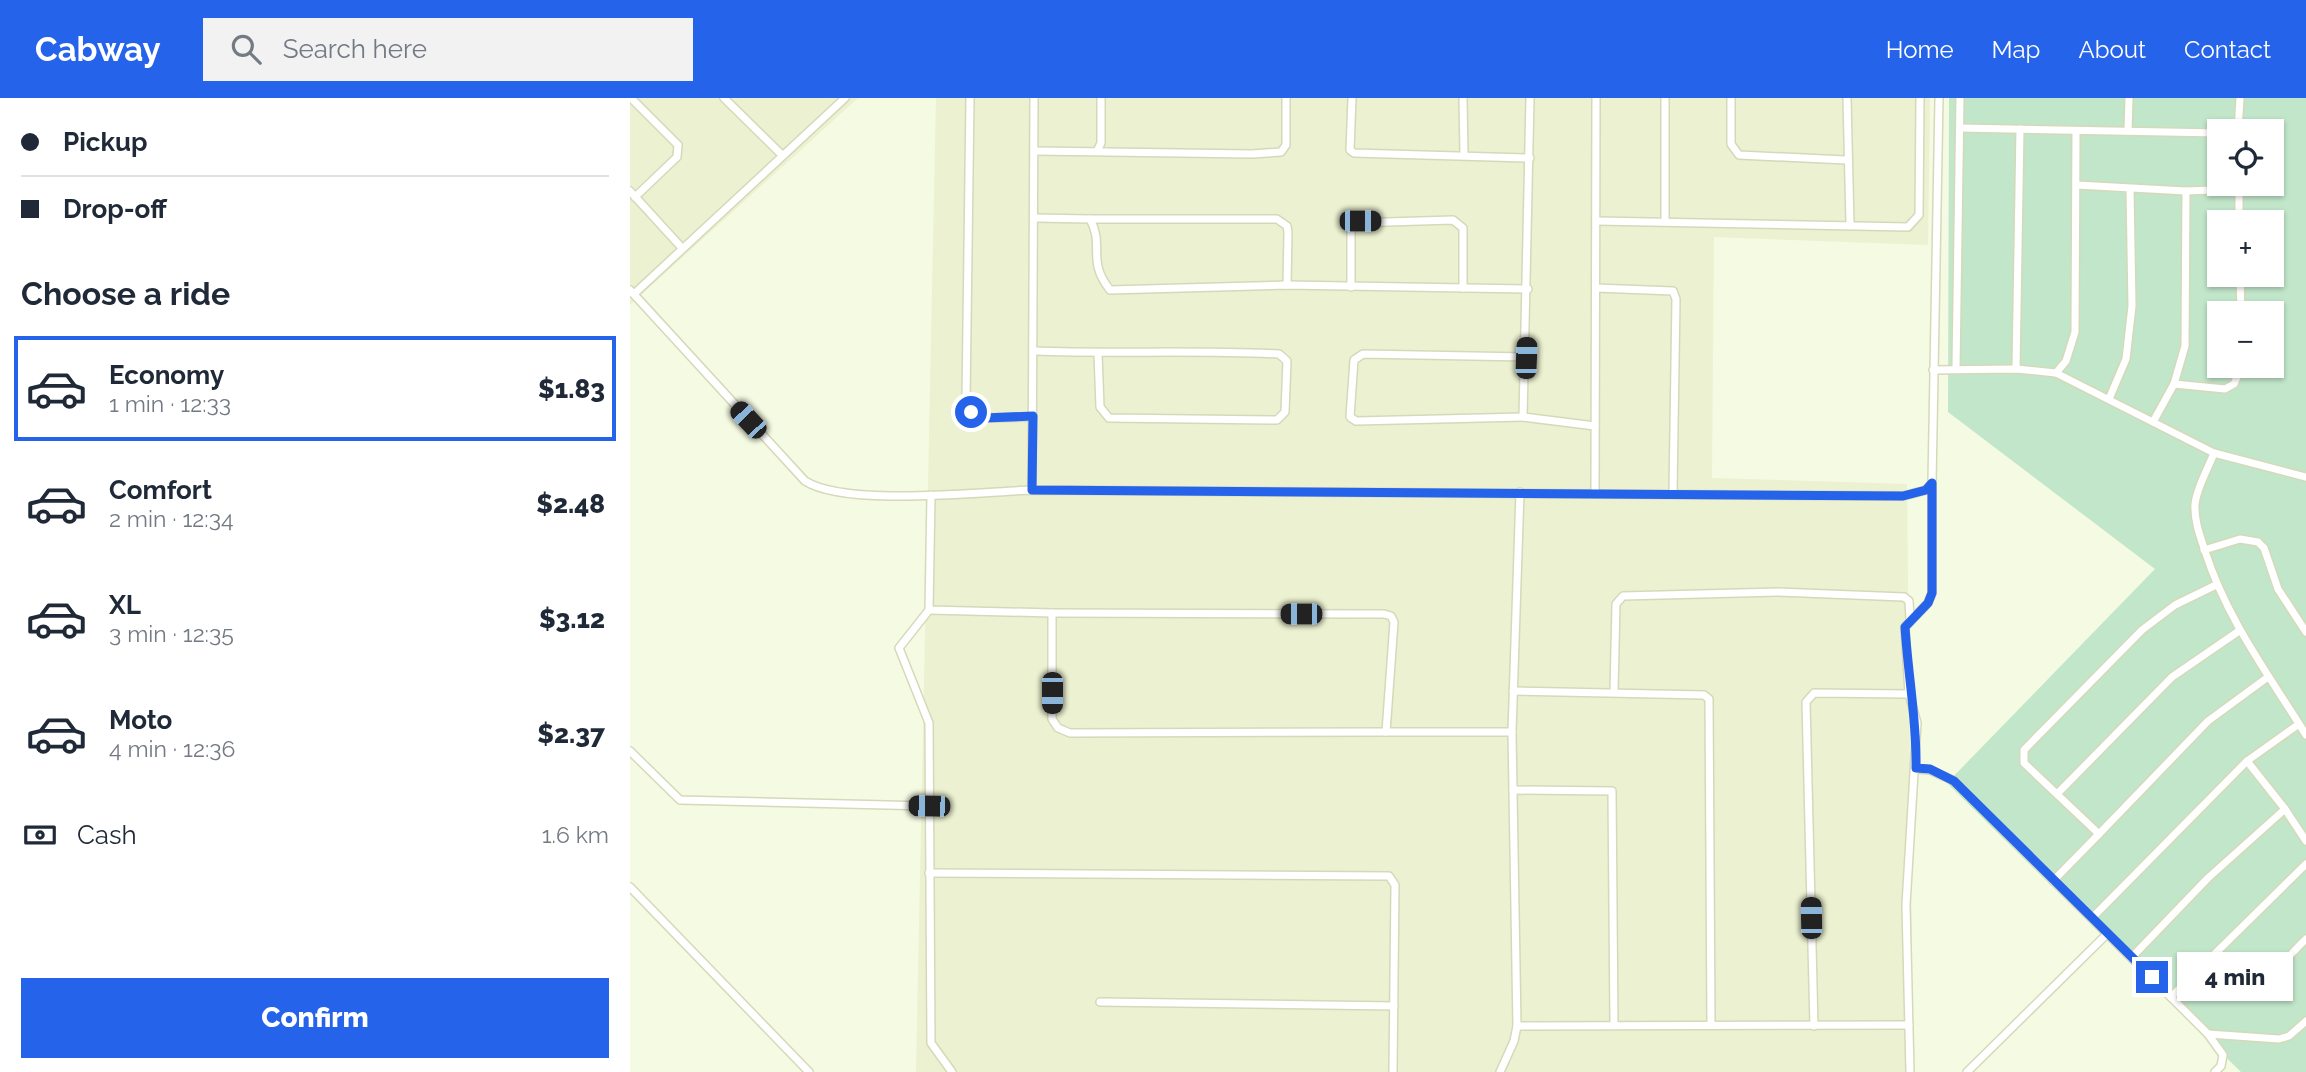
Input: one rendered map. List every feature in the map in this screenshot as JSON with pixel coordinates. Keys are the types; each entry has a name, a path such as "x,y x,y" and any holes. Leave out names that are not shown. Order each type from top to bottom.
{"street":[{"path":"631,98 678,145 677,157 633,194 682,248"},
{"path":"845,98 632,292 806,481 833,494 931,495 1032,490 1595,491 1903,496 1926,490 1932,483"},
{"path":"971,98 965,401 971,412 985,418 1033,416"},
{"path":"1032,490 1034,98"},
{"path":"1097,152 1101,143 1101,98"},
{"path":"1035,151 1252,154 1280,152 1286,145 1286,98"},
{"path":"1352,98 1350,150 1354,153 1530,158"},
{"path":"1463,98 1464,155"},
{"path":"1523,417 1528,289 1530,98"},
{"path":"1595,491 1598,221 1596,98"},
{"path":"1665,98 1665,221"},
{"path":"1731,98 1731,144 1739,155 1846,160"},
{"path":"1847,98 1846,160 1850,224"},
{"path":"1598,221 1908,227 1919,215 1920,98"},
{"path":"1909,1072 1906,905 1917,723 1909,694 1905,627 1928,603 1932,593 1933,370 1939,98"},
{"path":"1956,368 1960,98"},
{"path":"2128,131 2129,98"},
{"path":"2239,119 2240,98"},
{"path":"727,99 782,155"},
{"path":"1960,128 2207,133"},
{"path":"2016,369 2021,129"},
{"path":"2056,373 2066,361 2075,332 2076,132"},
{"path":"2077,185 2186,191 2207,189"},
{"path":"2109,399 2126,359 2130,319 2130,189"},
{"path":"2153,422 2174,384 2185,346 2186,191"},
{"path":"1035,218 1277,219 1287,226 1287,285"},
{"path":"1090,219 1095,228 1097,274 1110,290 1287,285 1528,289"},
{"path":"1351,287 1351,231 1354,223 1453,220 1463,228 1463,288"},
{"path":"1596,288 1673,291 1676,299 1673,492"},
{"path":"1034,351 1098,354 1190,350 1279,354 1287,361 1285,412 1277,420 1109,418 1100,407 1098,354"},
{"path":"1526,358 1363,354 1354,360 1350,417 1356,421 1523,417 1595,426"},
{"path":"1933,370 2016,369 2056,373 2214,453 2306,477"},
{"path":"2174,384 2225,389 2234,384 2237,378"},
{"path":"2214,453 2195,502 2197,526 2204,550 2216,585 2239,631 2306,736"},
{"path":"1500,1072 1514,1041 1517,1026 1512,732 1520,492"},
{"path":"931,495 929,610 899,648 929,723 931,1043 952,1072"},
{"path":"2204,550 2240,538 2258,542 2264,548 2278,589 2306,632"},
{"path":"2099,834 2024,763 2025,750 2142,630 2175,605 2216,585"},
{"path":"1614,691 1616,604 1623,596 1777,592 1904,597 1909,601 1910,619"},
{"path":"929,610 1052,614 1391,616 1394,622 1386,732"},
{"path":"1052,614 1052,719 1058,729 1070,733 1512,732"},
{"path":"2057,794 2172,677 2239,631"},
{"path":"2053,881 2208,721 2268,677"},
{"path":"1513,691 1614,691 1704,695 1711,705 1711,1024"},
{"path":"1814,1026 1806,702 1814,694 1909,694"},
{"path":"2093,917 2247,761 2299,724"},
{"path":"630,751 680,800 929,806"},
{"path":"2247,761 2306,841"},
{"path":"1916,768 1930,769 1954,781 2053,881 2093,917 2208,1034 2223,1055 2221,1066 2215,1072"},
{"path":"1513,790 1612,791 1614,1024"},
{"path":"2132,957 2208,878 2285,809"},
{"path":"2171,997 2282,884 2306,864"},
{"path":"929,873 1389,876 1395,885 1393,1072"},
{"path":"630,887 809,1072"},
{"path":"1967,1072 2108,933"},
{"path":"2212,958 2232,976 2248,984 2264,982 2306,939"},
{"path":"1100,1002 1394,1006"},
{"path":"2208,1034 2279,1040 2289,1036 2306,1021"},
{"path":"1517,1026 1909,1024"}],"shaded area":[{"path":"630,98 858,98 630,305"},
{"path":"936,98 1930,98 1928,245 1714,237 1712,478 1907,484 1913,1072 916,1072"},
{"path":"1949,98 2306,98 2306,1072 2241,1072 1947,783 2155,569 1948,412"}],"route":[{"path":"971,412 985,418 1033,416 1032,490 1595,491 1903,496 1926,490 1932,483 1932,593 1928,603 1905,627 1909,694 1917,723 1916,768 1930,769 1954,781 2152,977"}]}
